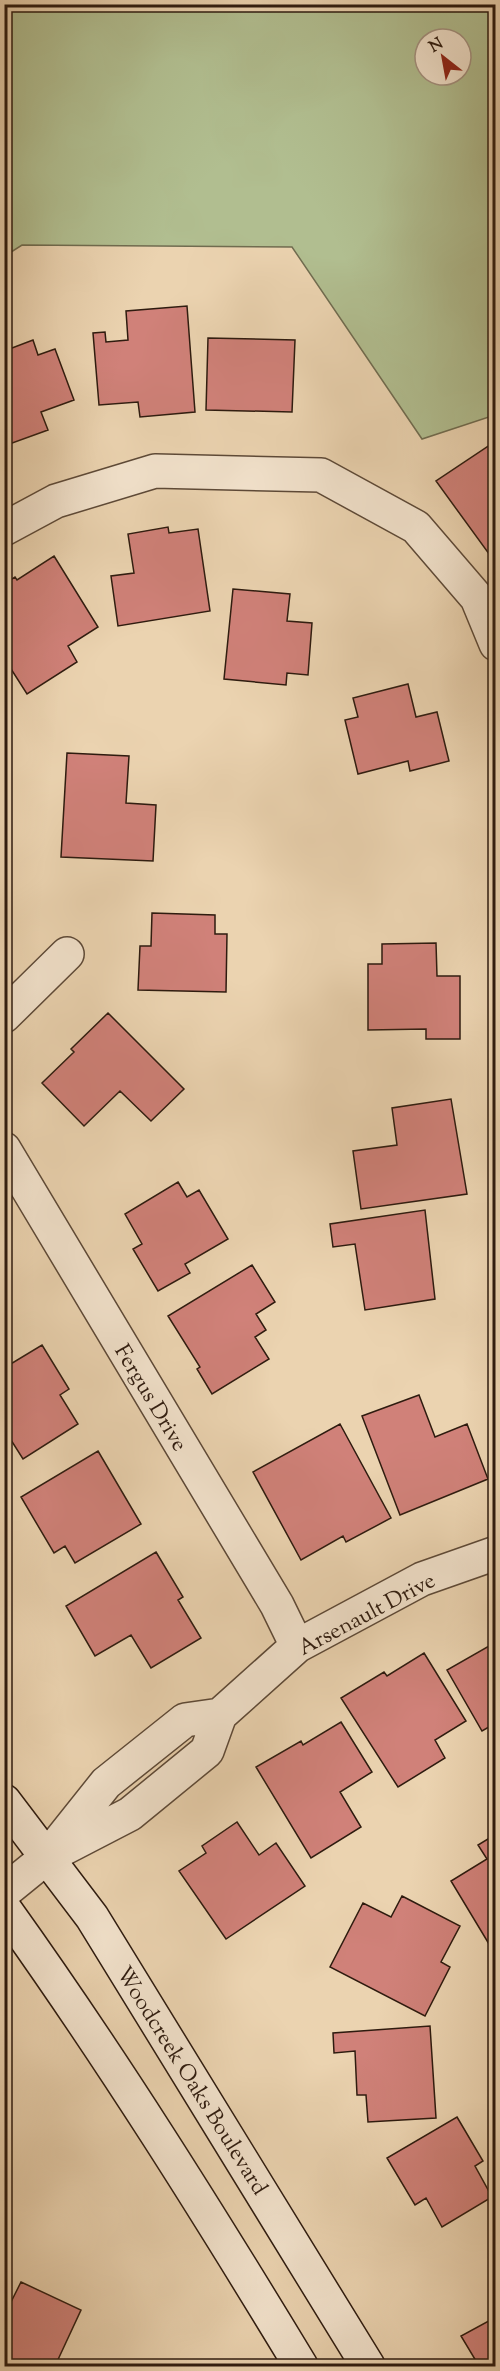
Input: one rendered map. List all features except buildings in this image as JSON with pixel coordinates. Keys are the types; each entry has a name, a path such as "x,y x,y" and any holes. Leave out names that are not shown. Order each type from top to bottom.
{"street":[{"path":"4,529 56,501 155,471 321,475 416,527 477,598 495,644"},
{"path":"4,1016 67,954"},
{"name":"Fergus Drive","path":"4,1149 277,1605 297,1646"},
{"name":"Arsenault Drive","path":"47,1857 130,1814 207,1751 220,1715 297,1646 422,1580 495,1553"},
{"path":"4,1892 47,1857 106,1783 185,1720 220,1715"},
{"path":"136,1759 160,1789"},
{"name":"Woodcreek Oaks Boulevard","path":"4,1801 93,1917 368,2367"},
{"path":"4,1908 57,1981 301,2367"}],"green space":[{"path":"5,4 495,5 495,415 422,439 292,247 22,245 5,256"}]}
